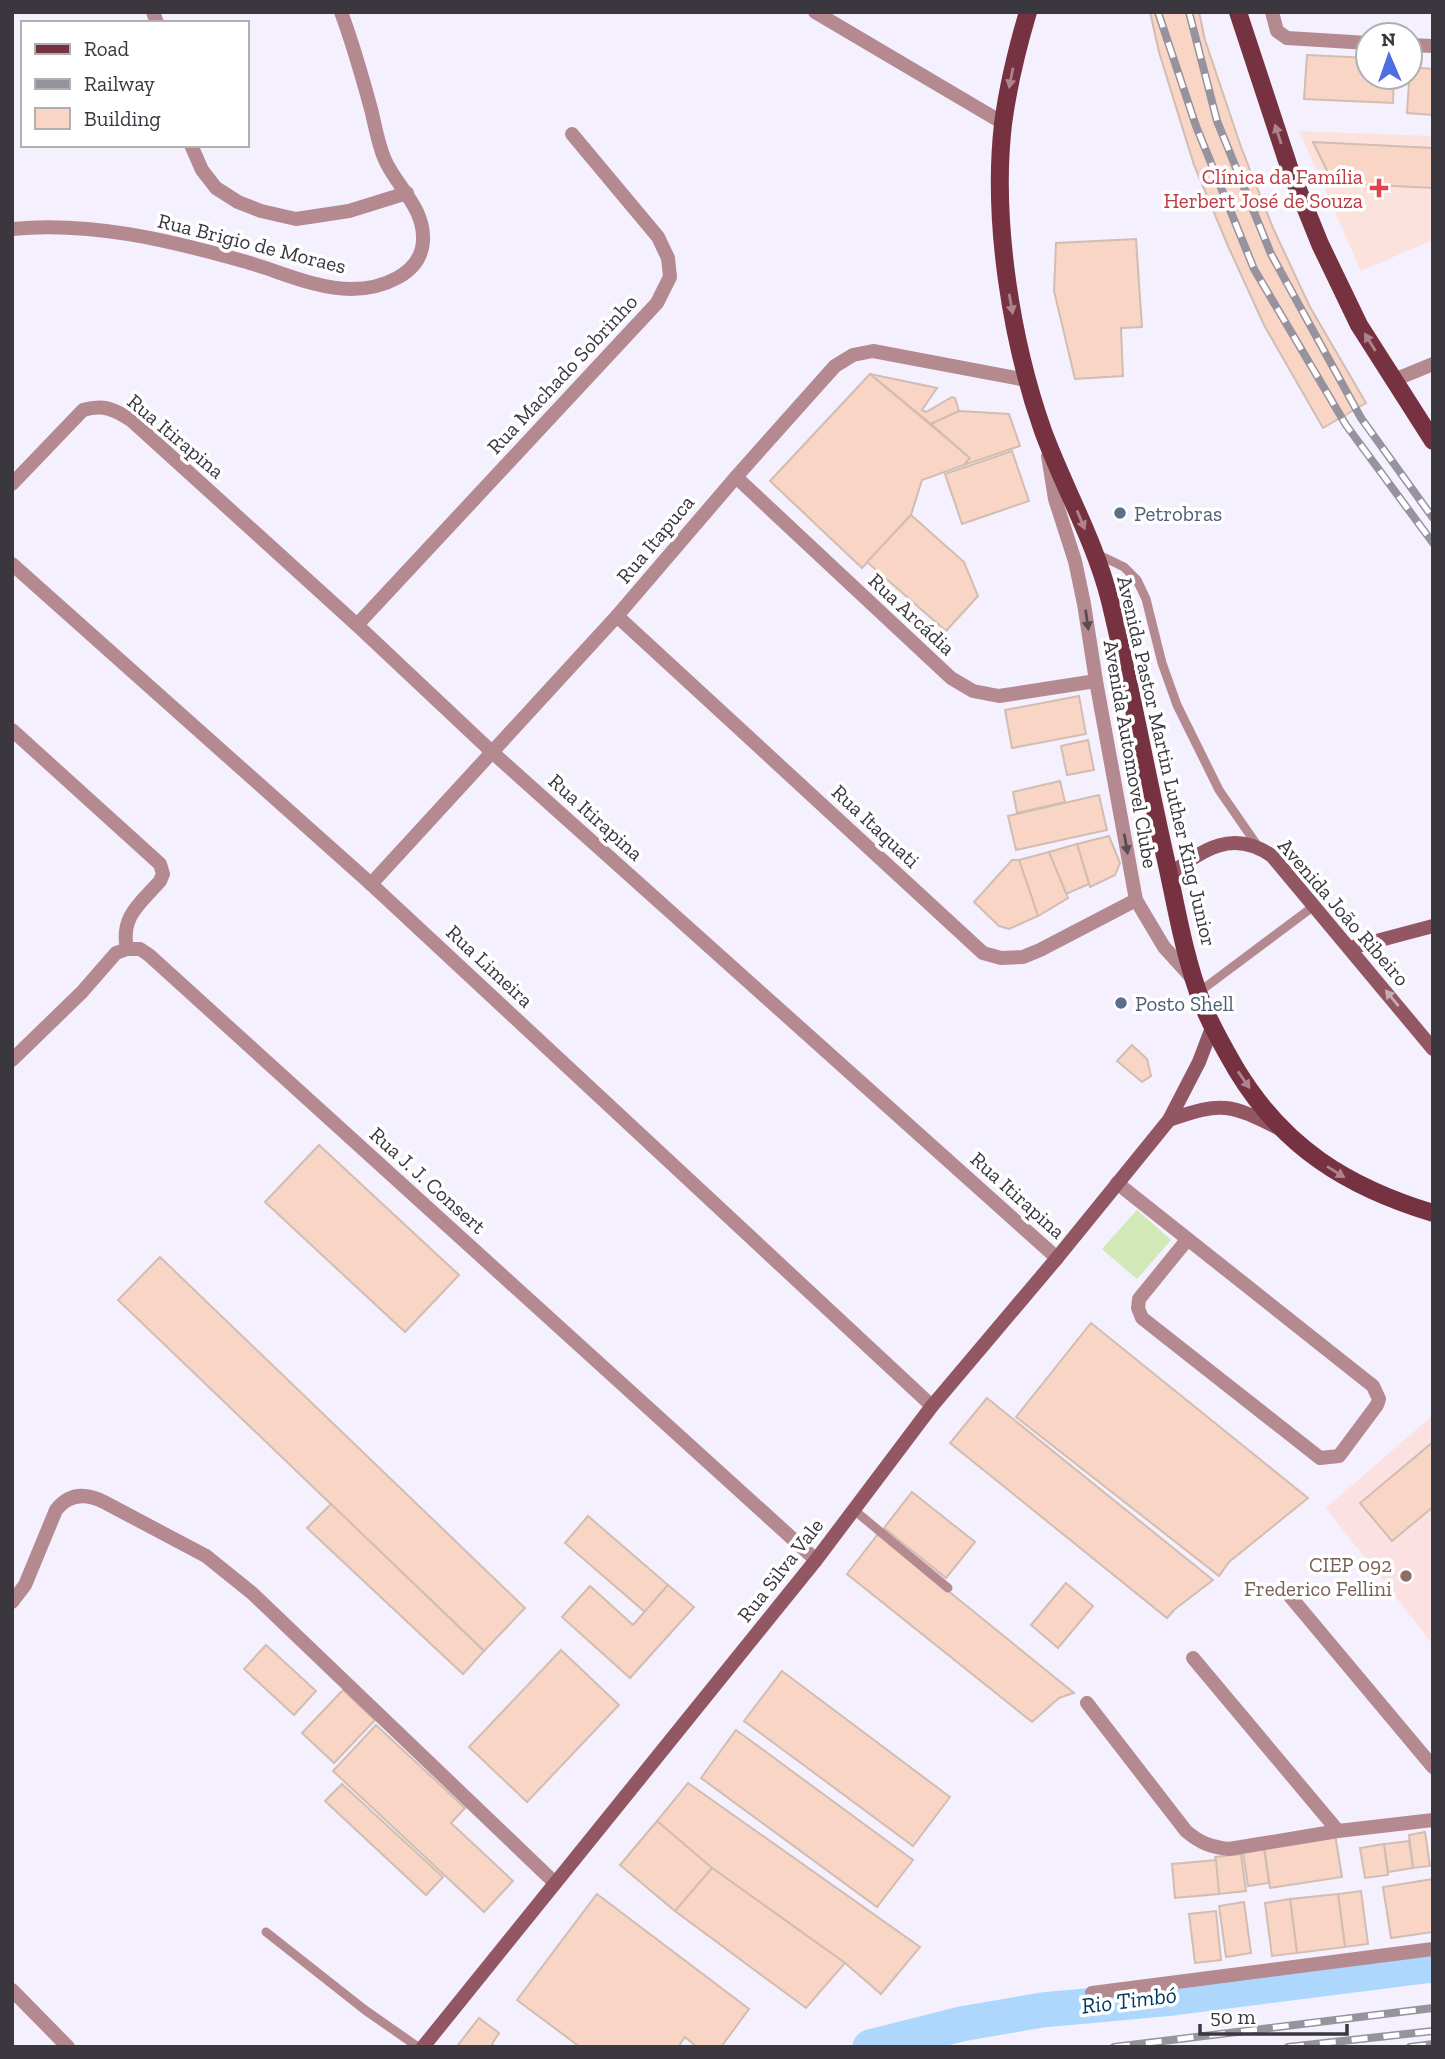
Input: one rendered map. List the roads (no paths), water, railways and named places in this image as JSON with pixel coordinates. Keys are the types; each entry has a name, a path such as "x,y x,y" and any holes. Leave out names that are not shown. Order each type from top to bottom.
{"main road":[{"name":"Avenida Pastor Martin Luther King Junior","path":"1028,12 1010,82 1003,123 1001,202 1009,297 1026,380 1044,434 1094,552 1109,597 1169,874 1197,987 1237,1071 1282,1130 1330,1169 1368,1190 1433,1213"},
{"path":"1238,12 1289,167 1320,244 1359,325 1433,441"}],"street":[{"name":"Rua Brigio de Moraes","path":"12,229 95,230 154,239 242,260 322,285 351,289 381,285 397,278 412,267 419,257 423,241 422,226 407,193 386,161 355,48 341,12"},
{"path":"815,12 1003,123"},
{"path":"1272,12 1277,32 1287,38 1354,42"},
{"name":"Rua Machado Sobrinho","path":"357,625 657,303 666,289 670,277 668,258 658,237 572,134"},
{"path":"192,147 202,170 216,188 261,212 296,219 349,211 407,193"},
{"name":"Rua Itapuca","path":"371,884 617,617 835,366 853,355 873,351 1026,380"},
{"path":"1394,380 1433,364"},
{"name":"Rua Itirapina","path":"12,484 83,410 96,406 108,407 131,420 492,752 1057,1258"},
{"name":"Avenida Automovel Clube","path":"1044,434 1055,499 1075,561 1084,604 1136,900 1164,947 1197,987"},
{"name":"Rua Arcádia","path":"736,477 951,678 973,691 999,696 1025,694 1096,681"},
{"name":"Rua Limeira","path":"12,564 371,884 932,1405"},
{"name":"Rua Itaquati","path":"617,617 983,953 1001,958 1023,957 1136,900"},
{"path":"12,730 160,864 163,874 125,924 127,949 116,954 82,992 12,1060"},
{"name":"Avenida João Ribeiro","path":"1169,874 1199,853 1220,844 1257,845 1272,856 1433,1049"},
{"path":"1350,948 1433,926"},
{"name":"Rua J. J. Consert","path":"127,949 140,949 149,955 816,1560"},
{"name":"Rua Silva Vale","path":"421,2047 816,1560 932,1405 1057,1258 1169,1120 1199,1062 1213,1025"},
{"path":"1169,1120 1199,1110 1224,1107 1245,1112 1282,1130"},
{"path":"1117,1184 1373,1386 1377,1392 1377,1405 1339,1456 1320,1458 1142,1318 1138,1308 1139,1300 1187,1240"},
{"path":"12,1602 25,1585 56,1510 63,1501 75,1496 91,1495 206,1556 251,1594 555,1883"},
{"path":"1289,1595 1433,1768"},
{"path":"1192,1658 1338,1831"},
{"path":"1087,1703 1186,1831 1200,1843 1228,1849 1338,1831 1433,1820"},
{"path":"1092,1993 1433,1949"},
{"path":"12,1990 68,2047"}],"lane":[{"path":"1094,552 1124,567 1137,580 1146,599 1162,663 1177,705 1219,790 1257,845"},
{"path":"1197,987 1314,906"},
{"path":"854,1510 948,1588"},
{"path":"266,1932 365,2010 421,2047"}],"waterway":[{"name":"Rio Timbó","path":"870,2047 961,2024 1042,2010 1173,1998 1433,1965"}],"railway":[{"path":"1158,12 1196,126 1254,269 1346,425 1433,543"},
{"path":"1189,12 1217,121 1271,254 1361,418 1433,518"},
{"path":"1114,2047 1433,2008"},
{"path":"1288,2047 1433,2031"},
{"path":"1410,2047 1433,2044"}],"place":[{"name":"Clínica da Família Herbert José de Souza","path":"1379,188"},
{"name":"Petrobras","path":"1120,513"},
{"name":"Posto Shell","path":"1121,1003"},
{"name":"CIEP 092 Frederico Fellini","path":"1406,1576"}]}
